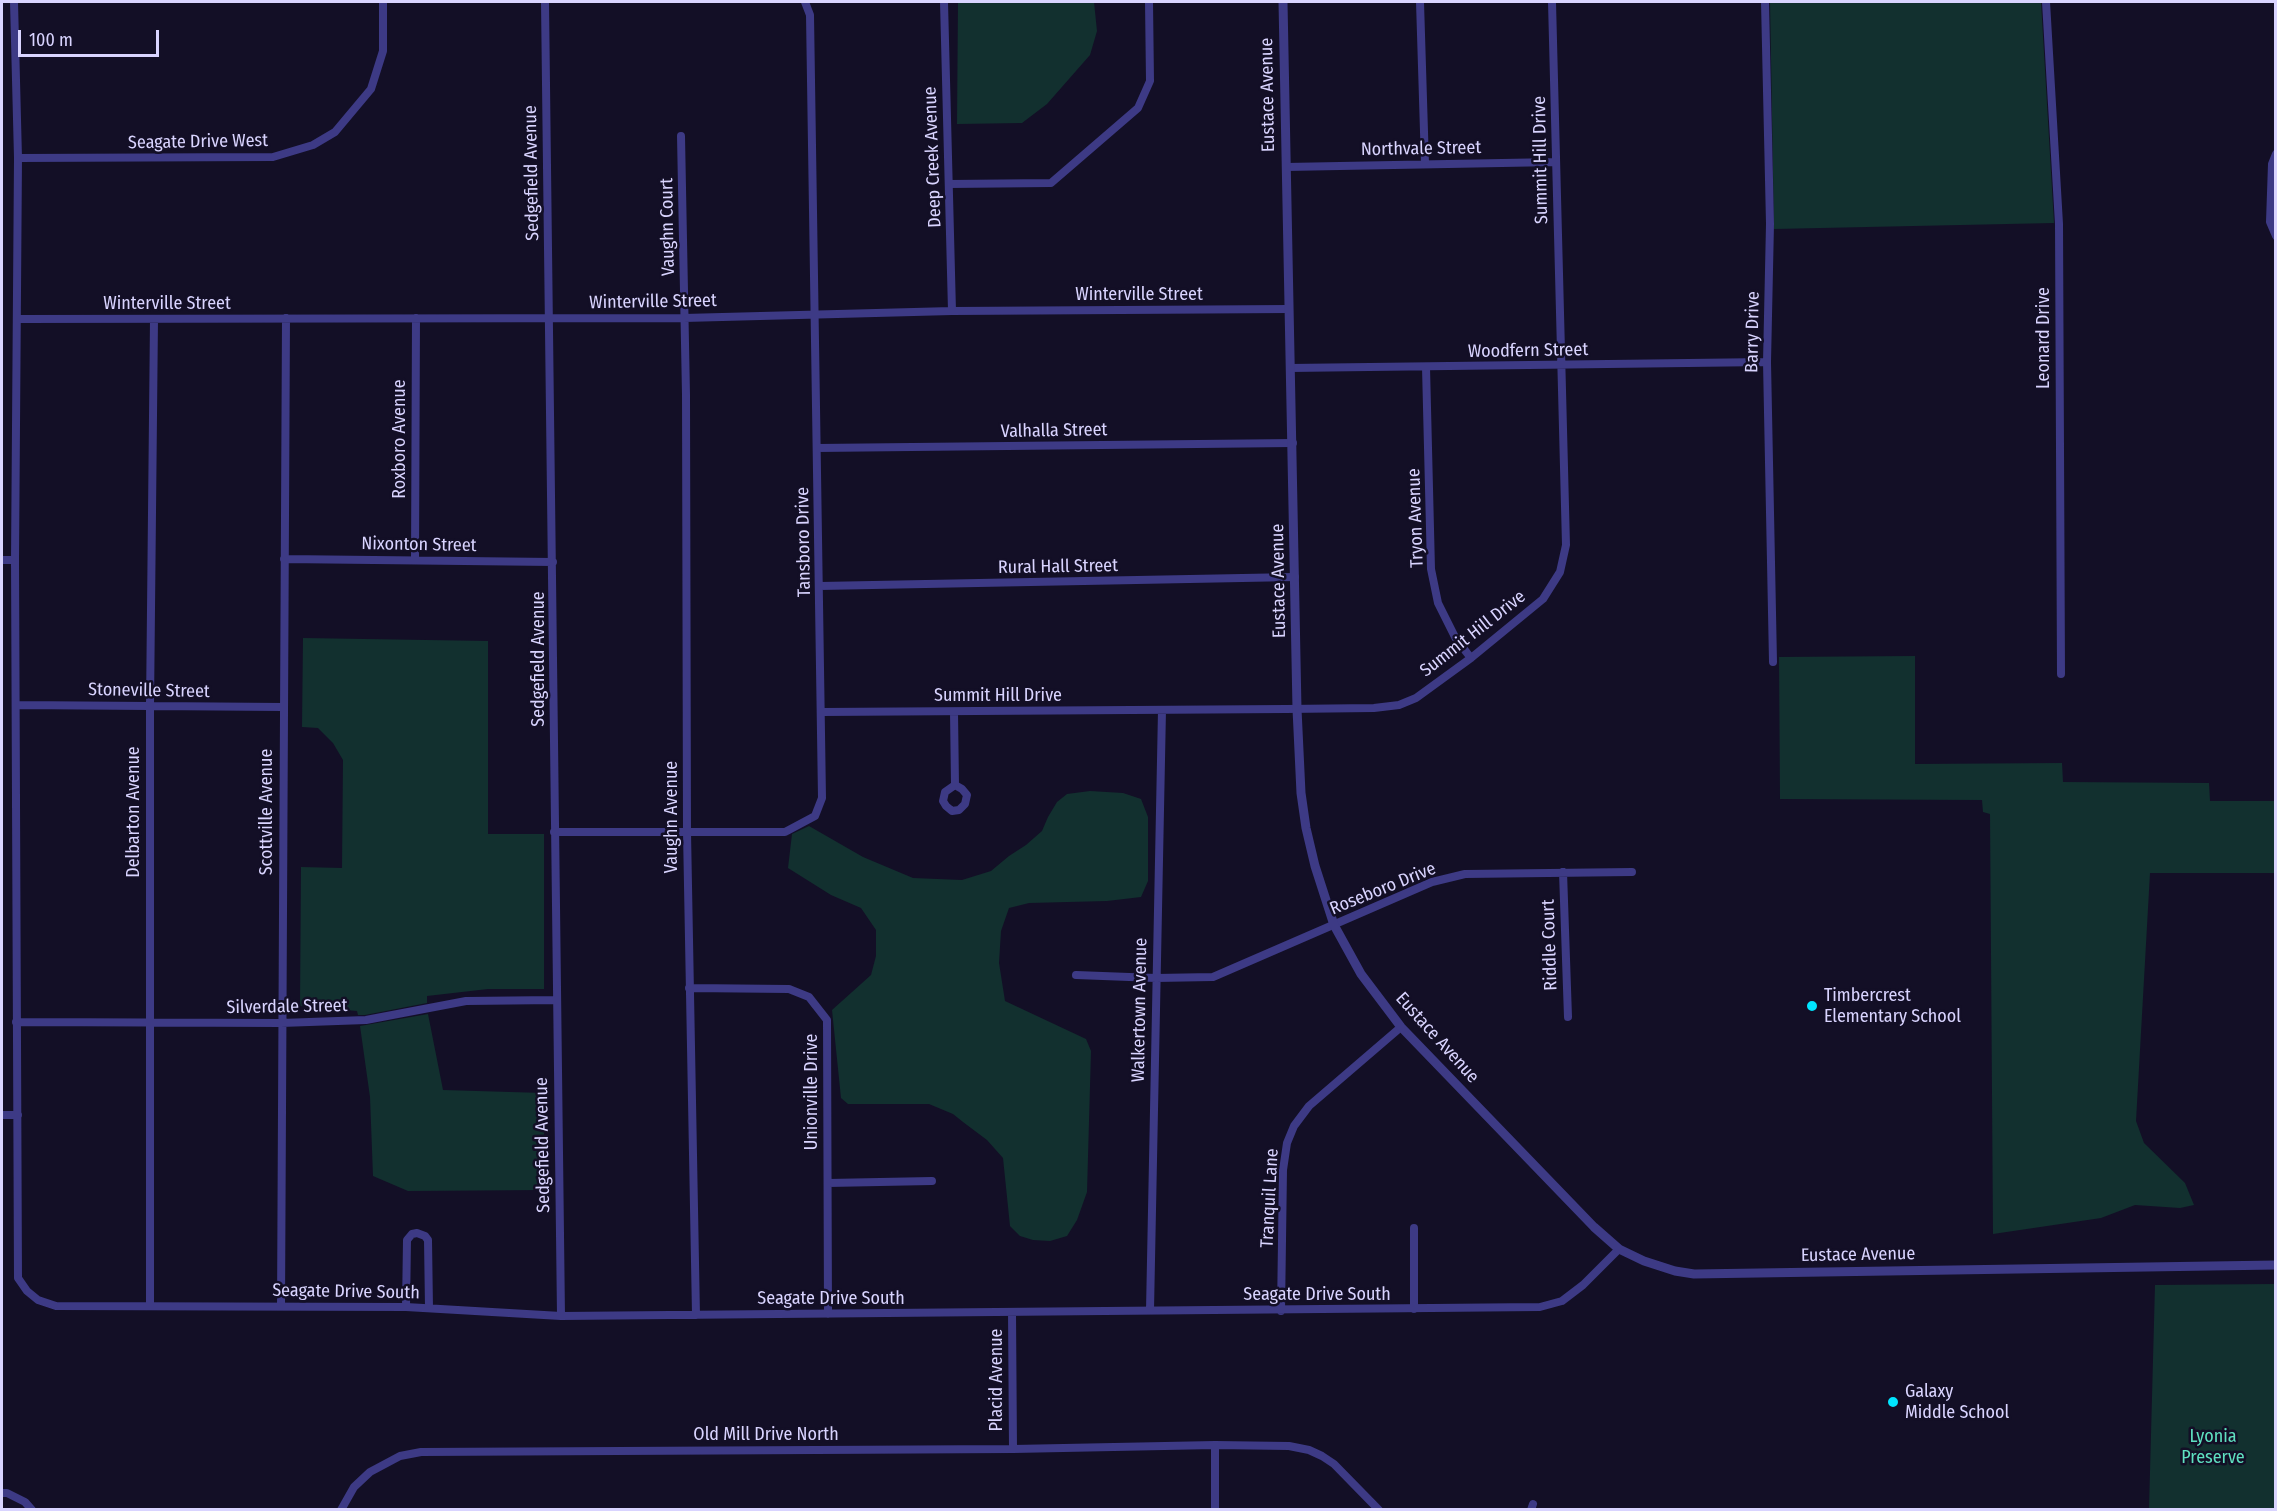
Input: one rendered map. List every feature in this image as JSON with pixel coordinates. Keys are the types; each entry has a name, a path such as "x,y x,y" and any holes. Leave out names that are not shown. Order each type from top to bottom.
{"street":[{"path":"2,1115 18,1115 15,560 18,158 14,2"},
{"name":"Seagate Drive West","path":"18,158 273,157 313,145 335,132 371,89 383,51 382,2"},
{"name":"Sedgefield Avenue","path":"545,2 554,562 554,832 561,1316"},
{"name":"Tansboro Drive","path":"554,832 785,832 815,816 822,798 810,15 806,2"},
{"name":"Deep Creek Avenue","path":"944,2 952,311"},
{"path":"949,184 1051,183 1138,108 1150,81 1149,2"},
{"name":"Eustace Avenue","path":"1283,2 1299,772 1306,828 1315,866 1334,925 1361,974 1401,1027 1594,1227 1619,1249 1644,1261 1675,1271 1694,1274 2276,1265"},
{"path":"1420,2 1425,164"},
{"name":"Summit Hill Drive","path":"822,712 1297,709 1374,708 1400,705 1416,698 1471,658 1543,599 1560,572 1566,545 1552,2"},
{"name":"Barry Drive","path":"1765,2 1770,224 1767,362 1773,662"},
{"name":"Leonard Drive","path":"2046,2 2059,225 2061,674"},
{"name":"Vaughn Court","path":"681,136 684,318"},
{"path":"2276,154 2272,164 2270,222 2276,236"},
{"name":"Northvale Street","path":"1286,167 1556,162"},
{"name":"Winterville Street","path":"17,319 684,318 952,311 1289,309"},
{"name":"Scottville Avenue","path":"281,1306 286,318"},
{"name":"Roxboro Avenue","path":"415,560 416,318"},
{"name":"Vaughn Avenue","path":"684,318 687,832 696,1315"},
{"name":"Delbarton Avenue","path":"150,1306 150,706 154,319"},
{"name":"Woodfern Street","path":"1290,368 1767,362"},
{"name":"Tryon Avenue","path":"1426,367 1431,569 1438,603 1456,639 1471,658"},
{"name":"Valhalla Street","path":"817,448 1293,443"},
{"name":"Nixonton Street","path":"284,559 554,562"},
{"path":"2,560 15,560"},
{"name":"Rural Hall Street","path":"820,586 1295,578"},
{"name":"Stoneville Street","path":"16,705 283,708"},
{"name":"Walkertown Avenue","path":"1150,1310 1162,710"},
{"path":"954,712 956,785"},
{"name":"Riddle Court","path":"1563,872 1568,1017"},
{"name":"Roseboro Drive","path":"1076,975 1156,978 1214,977 1432,882 1465,874 1632,872"},
{"name":"Unionville Drive","path":"689,988 789,989 809,997 827,1020 828,1314"},
{"name":"Silverdale Street","path":"16,1022 281,1023 366,1020 466,1000 556,1000"},
{"name":"Tranquil Lane","path":"1281,1311 1283,1170 1287,1143 1294,1126 1309,1106 1401,1027"},
{"name":"Seagate Drive South","path":"18,1115 18,1278 27,1291 38,1300 57,1306 406,1307 561,1316 1150,1310 1414,1310 1540,1307 1562,1300 1576,1290 1619,1249"},
{"path":"828,1183 932,1181"},
{"path":"1414,1228 1414,1310"},
{"path":"406,1307 407,1240 412,1234 417,1233 428,1240 429,1308"},
{"name":"Placid Avenue","path":"1012,1312 1013,1449"},
{"path":"1215,1445 1215,1509"},
{"name":"Old Mill Drive North","path":"341,1509 354,1487 370,1472 400,1456 421,1452 1013,1449 1215,1445 1289,1446 1309,1450 1334,1464 1379,1509"},
{"path":"2,1493 7,1492 25,1502 32,1509"}],"green space":[{"path":"958,2 1094,2 1097,31 1090,55 1047,104 1022,123 957,124"},
{"path":"1770,2 2041,2 2054,223 1774,229"},
{"path":"303,638 488,641 488,834 544,834 544,989 488,989 427,996 427,1003 365,1015 358,1015 357,1011 300,1006 301,867 342,868 343,760 333,743 318,728 302,727"},
{"path":"1915,656 1915,764 2062,763 2063,782 2209,783 2210,801 2275,801 2275,873 2150,873 2136,1121 2144,1143 2185,1183 2194,1205 2180,1208 2135,1205 2101,1218 1993,1234 1990,814 1983,812 1982,800 1780,799 1779,657"},
{"path":"1090,791 1123,793 1141,799 1148,817 1148,881 1141,897 1107,901 1029,903 1009,908 1001,931 999,963 1005,1001 1086,1039 1091,1051 1087,1192 1077,1220 1067,1236 1050,1241 1033,1240 1020,1236 1010,1226 1003,1158 987,1140 953,1114 929,1104 848,1104 841,1098 832,1010 871,975 876,956 876,930 861,908 831,895 788,868 792,834 809,826 863,857 913,878 962,880 991,871 1026,845 1042,831 1057,802 1067,794"},
{"path":"428,1014 443,1090 544,1093 544,1190 408,1191 373,1176 370,1097 360,1026"},
{"name":"Lyonia Preserve","path":"2275,1284 2275,1509 2149,1509 2155,1285"}],"place":[{"name":"Timbercrest Elementary School","path":"1812,1006"},
{"name":"Galaxy Middle School","path":"1893,1402"}]}
